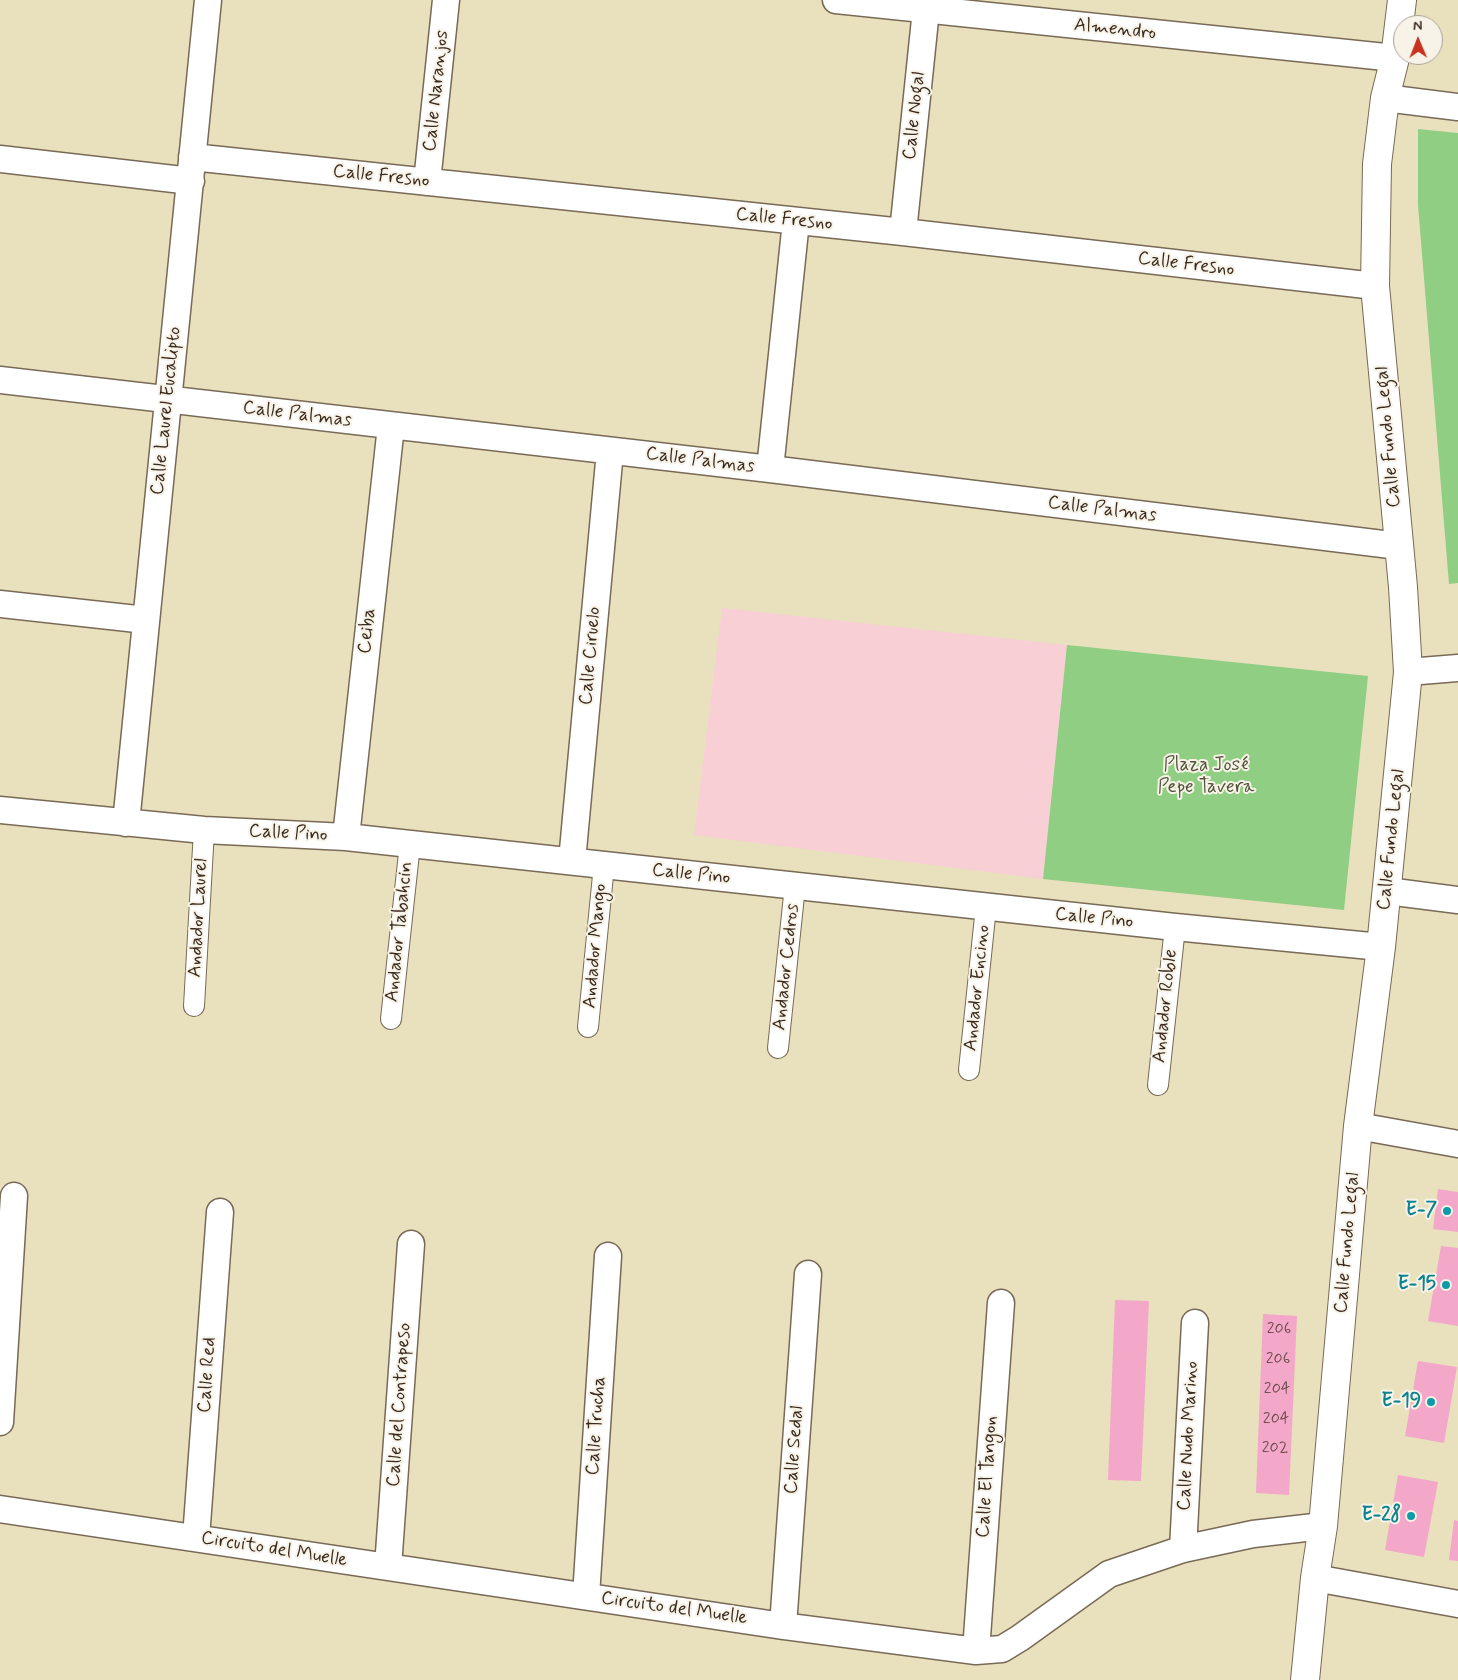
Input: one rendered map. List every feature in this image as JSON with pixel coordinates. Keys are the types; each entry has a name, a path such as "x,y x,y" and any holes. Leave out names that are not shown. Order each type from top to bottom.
{"street":[{"name":"Calle Laurel Eucalipto","path":"126,823 208,0"},
{"name":"Calle Naranjos","path":"427,182 446,0"},
{"name":"Almendro","path":"836,0 926,5 1393,58"},
{"name":"Calle Fundo Legal","path":"1400,15 1402,0"},
{"name":"Calle Nogal","path":"903,232 926,5"},
{"name":"Calle Fundo Legal","path":"1305,1680 1315,1578 1323,1526 1358,1126 1381,947 1408,672 1399,546 1375,286 1377,164 1385,98 1393,65"},
{"path":"1385,98 1458,107"},
{"name":"Calle Fresno","path":"0,159 427,182 903,232 1375,286"},
{"path":"770,469 796,221"},
{"name":"Calle Palmas","path":"0,380 770,469 1399,546"},
{"name":"Ceiba","path":"346,837 391,426"},
{"name":"Calle Ciruelo","path":"572,861 610,451"},
{"path":"0,604 146,620"},
{"path":"1408,672 1458,668"},
{"name":"Calle Pino","path":"0,810 204,830 346,837 1175,928 1381,947"},
{"name":"Andador Laurel","path":"194,1006 204,830"},
{"name":"Andador Tabahcin","path":"391,1019 410,844"},
{"name":"Andador Mango","path":"588,1027 604,865"},
{"name":"Andador Cedros","path":"778,1048 795,886"},
{"path":"1387,892 1458,900"},
{"name":"Andador Encino","path":"969,1070 986,907"},
{"name":"Andador Roble","path":"1158,1085 1175,928"},
{"path":"1358,1126 1458,1144"},
{"path":"0,1422 14,1196"},
{"name":"Calle Red","path":"196,1538 220,1212"},
{"name":"Calle del Contrapeso","path":"388,1567 411,1244"},
{"name":"Calle Trucha","path":"586,1596 608,1256"},
{"name":"Calle Sedal","path":"783,1626 808,1274"},
{"name":"Calle El Tangon","path":"976,1651 1001,1303"},
{"name":"Calle Nudo Marino","path":"1183,1549 1195,1323"},
{"name":"Circuito del Muelle","path":"0,1509 783,1626 976,1651 1002,1648 1020,1638 1109,1574 1183,1549 1253,1534 1323,1526"},
{"path":"1315,1578 1458,1604"}],"shaded area":[{"path":"722,608 1067,645 1043,879 694,835"}],"green space":[{"path":"1418,129 1458,133 1458,583 1449,584 1418,205"},
{"name":"Plaza José Pepe Tavera","path":"1067,645 1368,676 1344,910 1043,879"}],"building":[{"name":"E-7","path":"1438,1189 1458,1192 1458,1232 1433,1229"},
{"name":"E-15","path":"1441,1246 1458,1248 1458,1326 1428,1321"},
{"path":"1115,1300 1149,1301 1141,1481 1108,1480"},
{"path":"1263,1314 1297,1316 1289,1495 1256,1493"},
{"name":"E-19","path":"1418,1361 1457,1367 1444,1443 1405,1436"},
{"name":"E-28","path":"1398,1475 1438,1482 1424,1557 1385,1550"},
{"path":"1454,1520 1458,1521 1458,1561 1449,1560"}],"place":[{"name":"E-7","path":"1447,1211"},
{"name":"E-15","path":"1446,1285"},
{"name":"E-19","path":"1431,1402"},
{"name":"E-28","path":"1411,1516"}]}
